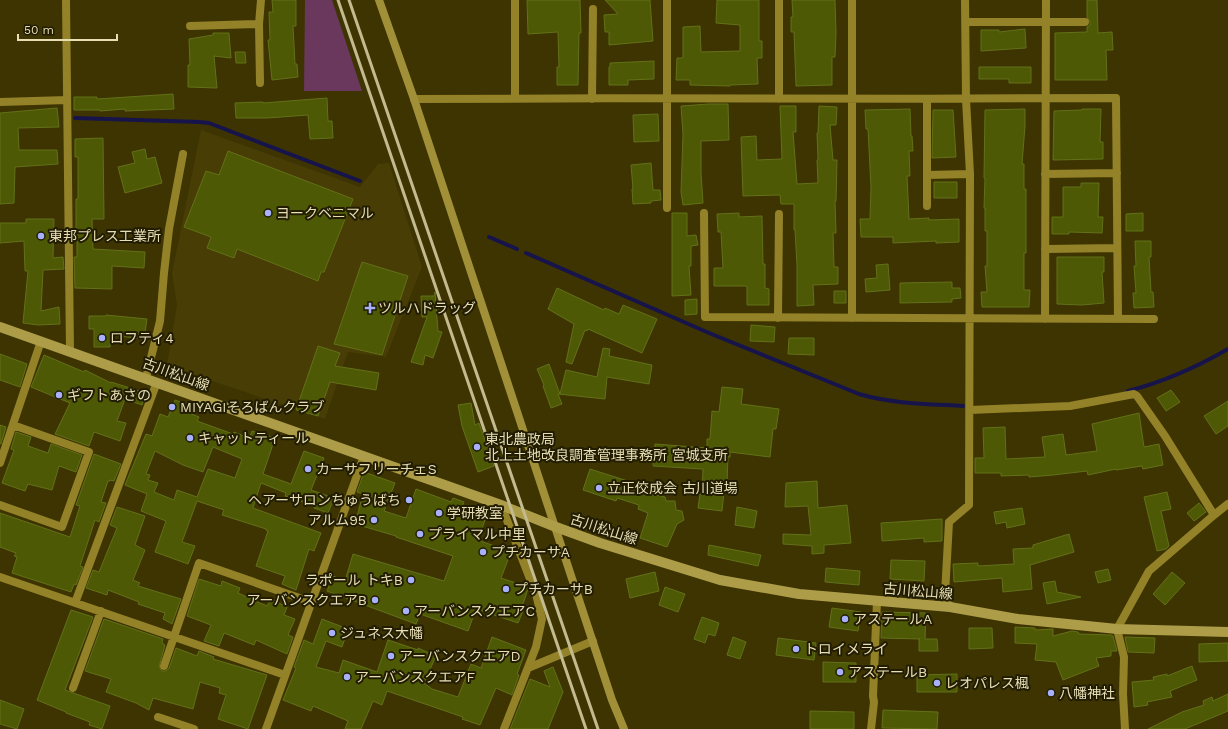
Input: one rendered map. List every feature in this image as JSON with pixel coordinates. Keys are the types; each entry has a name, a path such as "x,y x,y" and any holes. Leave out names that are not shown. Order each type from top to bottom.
{"main road":[{"name":"古川松山線","path":"0,327 501,505 600,543 720,580 799,594 950,607 1018,619 1117,629 1228,632"}],"street":[{"path":"66,0 70,352"},
{"path":"260,83 259,24 261,0"},
{"path":"379,0 414,99 612,700 624,729"},
{"path":"515,0 516,98"},
{"path":"667,0 667,208"},
{"path":"779,0 779,99"},
{"path":"852,0 852,318"},
{"path":"950,607 945,594 949,522 969,505 970,174 966,99 965,0"},
{"path":"1045,319 1046,0"},
{"path":"592,98 593,9"},
{"path":"966,22 1085,22"},
{"path":"190,26 259,24"},
{"path":"414,99 592,98 927,100 1116,98 1118,319"},
{"path":"0,102 67,100"},
{"path":"927,100 927,206"},
{"path":"146,378 160,321 169,229 183,154"},
{"path":"1046,174 1116,173"},
{"path":"927,175 970,174"},
{"path":"704,213 705,317 1154,319"},
{"path":"778,318 779,214"},
{"path":"1045,249 1117,248"},
{"path":"1,459 42,341"},
{"path":"75,603 157,382"},
{"path":"970,410 1070,406 1134,394 1138,396 1165,436 1214,515"},
{"path":"0,505 62,527 89,452 13,425"},
{"path":"266,729 364,456"},
{"path":"1125,729 1123,694 1124,656 1117,629 1149,571 1228,504"},
{"path":"501,505 536,594 542,619 536,647 504,729"},
{"path":"164,666 200,563 312,602"},
{"path":"0,577 285,675"},
{"path":"871,729 874,702 877,601"},
{"path":"74,688 100,611"},
{"path":"528,668 593,641"},
{"path":"158,717 194,729"}],"shaded area":[{"path":"305,0 332,0 362,91 304,91"},
{"path":"201,130 360,187 378,164 389,163 422,267 386,357 348,352 325,419 167,366 177,305 172,273"}],"building":[{"path":"272,0 296,0 296,26 293,26 295,64 297,64 298,77 272,80 268,40 270,40 269,12 273,12"},
{"path":"527,0 580,0 581,33 579,33 578,85 557,85 557,67 559,67 558,32 528,34"},
{"path":"605,0 650,0 653,41 609,45 609,32 605,32 604,15 618,14"},
{"path":"717,0 759,0 759,41 762,41 762,58 757,58 758,84 730,86 690,85 690,80 676,80 677,58 683,58 683,27 700,26 701,52 740,51 740,25 716,23"},
{"path":"792,0 835,0 836,33 835,57 832,57 832,85 796,86 794,32 791,32 791,17 793,17"},
{"path":"1087,0 1097,0 1098,33 1112,32 1113,50 1106,50 1107,80 1055,80 1055,33 1087,32 1087,27 1090,25 1090,22 1087,17"},
{"path":"1025,29 1026,48 981,51 981,30 999,30 999,32"},
{"path":"213,33 229,33 231,58 214,56 217,88 188,87 188,65 190,65 189,39 213,35"},
{"path":"235,52 245,52 246,63 236,63"},
{"path":"654,61 654,79 628,80 628,85 609,85 610,63"},
{"path":"979,67 1031,67 1031,83 1009,83 1009,79 979,79"},
{"path":"173,94 174,109 125,111 125,109 100,111 74,110 74,97 97,97 97,99"},
{"path":"327,98 328,121 332,121 333,138 310,139 308,115 267,118 236,118 235,103 263,103"},
{"path":"728,104 729,140 701,141 703,203 683,205 681,192 683,134 681,106"},
{"path":"780,106 796,106 796,132 793,132 797,184 818,183 817,133 819,106 837,107 836,125 830,125 833,160 837,160 835,201 836,233 833,233 834,267 838,267 838,284 813,285 814,305 797,306 797,265 794,230 794,204 781,204 780,195 743,196 741,137 756,136 757,160 782,159"},
{"path":"57,108 59,127 18,128 19,150 57,150 58,164 15,167 14,203 0,204 0,113"},
{"path":"910,109 913,151 909,151 910,176 907,176 909,219 959,219 959,242 936,243 936,241 893,243 893,237 861,237 860,219 870,219 871,187 868,129 866,129 865,110"},
{"path":"1025,109 1022,164 1024,164 1024,189 1026,189 1026,253 1024,253 1024,290 1030,290 1029,307 982,307 981,292 987,292 985,266 987,266 987,231 985,231 984,208 985,110"},
{"path":"1101,109 1100,142 1103,142 1103,159 1053,160 1054,111"},
{"path":"933,110 953,110 956,157 932,158"},
{"path":"658,114 659,141 634,142 633,115"},
{"path":"103,138 104,219 92,219 93,249 145,252 144,268 112,266 112,289 75,288 74,257 77,257 76,199 78,199 78,157 75,157 75,139"},
{"path":"145,149 147,159 155,157 162,183 125,193 118,167 135,163 132,152"},
{"name":"ヨークベニマル","path":"228,151 353,199 324,272 321,272 318,281 237,249 234,258 207,248 211,237 184,227 206,171 219,175"},
{"path":"651,163 653,190 660,190 661,200 651,201 651,203 633,204 631,165"},
{"path":"934,182 957,182 957,198 934,198"},
{"path":"1081,183 1099,183 1098,217 1103,217 1102,233 1069,232 1069,234 1052,234 1052,217 1063,217 1063,187 1081,187"},
{"path":"672,213 687,213 687,236 696,235 698,245 691,246 691,266 689,266 691,295 672,296"},
{"path":"739,213 739,217 762,216 763,264 765,264 765,288 769,289 769,305 747,305 747,286 714,286 714,268 723,268 721,232 718,232 717,214"},
{"path":"1143,213 1143,231 1126,231 1126,214"},
{"path":"26,219 54,219 53,258 63,257 64,269 43,270 41,311 59,307 60,324 38,325 23,323 28,271 25,271 24,241 0,243 0,223 26,223"},
{"path":"1135,241 1151,241 1151,257 1149,257 1151,292 1153,292 1154,307 1134,308 1133,293 1136,293 1134,266 1136,266"},
{"path":"1057,257 1104,257 1104,272 1102,272 1104,303 1082,305 1057,304"},
{"path":"362,262 408,276 382,355 334,344"},
{"path":"888,264 890,290 866,292 865,279 877,278 876,265"},
{"path":"952,282 952,288 960,288 961,298 952,299 952,302 900,303 900,283"},
{"path":"557,288 604,310 605,308 619,314 623,305 657,319 642,353 588,329 587,331 585,330 572,364 566,362 574,324 548,309"},
{"path":"834,291 846,291 846,303 834,303"},
{"path":"435,292 438,331 442,332 433,358 425,355 423,365 411,362 427,317 422,317 421,296 434,296"},
{"path":"697,299 697,314 685,315 685,300"},
{"path":"106,315 147,319 144,339 111,335 110,347 94,347 94,329 89,329 89,316"},
{"path":"751,325 775,327 774,342 750,341"},
{"path":"789,338 814,338 814,355 788,354"},
{"path":"318,346 340,353 335,366 379,373 376,390 330,382 318,416 296,410"},
{"path":"603,348 610,349 609,356 652,365 649,384 607,377 605,399 558,394 562,404 551,408 537,369 549,364 560,394 566,370 597,377"},
{"path":"0,354 27,364 20,387 0,380"},
{"path":"44,355 84,372 85,370 111,383 146,393 142,405 125,399 117,421 126,423 120,441 94,432 89,446 55,434 70,403 31,387"},
{"path":"722,387 743,389 741,404 779,409 776,429 773,429 770,457 730,452 730,457 728,457 727,483 725,482 722,511 698,508 700,494 702,494 703,469 653,466 655,444 707,448 707,439 710,439 712,411 719,412"},
{"path":"1171,390 1180,402 1166,411 1157,398"},
{"path":"175,400 186,404 184,411 199,417 197,421 249,438 252,431 275,438 263,474 291,484 304,451 324,458 311,490 334,498 328,513 314,508 315,506 285,496 286,493 261,483 253,508 321,533 314,551 309,549 296,590 282,584 285,576 256,566 268,531 266,529 222,515 224,510 197,501 182,542 195,546 188,564 155,552 166,521 141,511 147,494 125,485 146,434 152,436 160,414 168,417","holes":["213,447 242,459 235,478 208,469 197,497 177,490 174,500 154,492 158,483 148,480 150,475 146,474 155,451 183,465 203,472"]},
{"path":"1228,401 1228,426 1216,434 1204,416"},
{"path":"471,403 475,425 479,423 494,466 478,472 462,426 458,405"},
{"path":"1139,413 1144,447 1159,444 1163,465 1143,469 1142,466 1116,469 1088,475 1087,471 1029,477 1029,475 1001,476 1001,473 975,473 975,458 984,458 983,428 1005,427 1006,459 1045,457 1042,437 1063,434 1066,455 1097,451 1092,424"},
{"path":"0,425 6,427 1,444 0,444"},
{"path":"16,432 31,437 28,446 48,453 51,444 82,455 76,472 59,466 52,490 28,484 25,491 2,483 14,450 11,449"},
{"path":"94,454 121,464 114,481 108,481 101,502 106,503 99,522 95,520 80,566 83,567 76,585 74,584 71,592 12,573 17,557 14,556 16,553 0,547 0,513 70,537 80,506 76,505"},
{"path":"590,469 634,483 632,489 665,497 666,501 675,501 676,510 682,511 684,520 677,524 667,547 640,538 648,513 638,509 639,505 617,498 616,501 583,490"},
{"path":"364,472 395,483 384,511 406,518 416,489 451,502 453,498 464,502 460,512 485,520 478,540 511,552 501,578 528,587 521,610 523,611 518,623 476,609 468,631 420,614 416,624 327,591 333,576 345,581 353,554 444,581 453,556 396,536 355,524 363,494 357,492"},
{"path":"817,481 818,508 847,505 851,543 824,545 824,553 812,554 812,546 783,544 783,534 811,535 808,506 785,507 786,483"},
{"path":"1167,492 1171,509 1161,511 1169,546 1166,549 1157,551 1144,497"},
{"path":"1199,503 1206,512 1194,521 1187,513"},
{"path":"117,507 145,516 135,545 145,550 133,580 140,583 138,586 181,599 172,624 163,619 165,613 138,604 139,602 108,590 107,595 86,588 93,570 99,572 117,528 110,525"},
{"path":"737,507 757,511 754,528 735,525"},
{"path":"1022,508 1025,524 1007,528 1006,522 996,524 994,512"},
{"path":"942,519 942,541 924,542 924,538 882,541 881,523"},
{"path":"1069,534 1074,552 1030,565 1032,589 1003,592 1002,578 954,582 953,564 978,563 978,566 1014,564 1013,549 1033,548 1033,545"},
{"path":"709,545 761,555 758,566 708,555"},
{"path":"891,560 925,561 924,581 890,579"},
{"path":"826,568 860,571 859,585 825,582"},
{"path":"1108,569 1111,580 1098,583 1095,572"},
{"path":"655,572 659,591 630,598 626,579"},
{"path":"1172,572 1185,583 1165,605 1153,594"},
{"path":"199,579 221,586 222,581 240,588 238,593 267,606 271,599 287,607 284,615 295,619 288,635 293,637 287,654 256,640 254,645 224,633 219,646 204,641 211,625 187,616"},
{"path":"1055,581 1057,592 1081,597 1047,604 1043,583"},
{"path":"665,587 685,594 678,612 659,605"},
{"name":"アステールA","path":"832,608 861,612 858,631 829,627"},
{"path":"71,610 93,617 65,690 110,706 102,729 89,725 90,722 37,700"},
{"path":"882,612 926,613 925,639 937,639 938,651 919,651 920,639 881,638"},
{"path":"702,617 719,623 715,636 708,634 705,643 694,639"},
{"path":"104,619 163,639 162,643 165,645 159,667 162,671 169,668 176,648 197,656 199,651 214,657 213,659 267,675 248,729 218,719 226,695 219,693 220,688 200,682 193,709 153,698 149,710 136,703 106,692 111,679 85,671"},
{"path":"322,619 348,629 342,647 326,641 316,667 339,673 343,660 377,672 388,640 418,650 418,648 436,656 424,683 432,689 458,697 471,664 481,668 492,637 526,650 517,674 519,675 512,695 496,688 480,725 462,719 463,717 387,691 382,705 373,701 361,729 345,729 348,721 313,706 311,711 283,700 296,668 294,667 304,640 313,644"},
{"path":"1015,627 1035,628 1035,630 1053,629 1053,636 1072,631 1078,632 1079,634 1111,635 1113,636 1117,651 1111,651 1111,656 1096,658 1099,666 1063,680 1056,662 1035,660 1037,644 1015,643"},
{"path":"969,628 992,628 993,648 969,649"},
{"path":"733,637 746,642 740,659 727,655"},
{"path":"1125,637 1155,638 1154,653 1128,652"},
{"name":"トロイメライ","path":"778,638 816,643 814,660 776,655"},
{"path":"1228,643 1228,661 1199,662 1199,644"},
{"name":"アステールB","path":"823,662 856,663 856,682 823,682"},
{"path":"1192,666 1197,680 1170,691 1172,697 1147,702 1148,705 1134,707 1132,682 1154,680 1153,677 1167,674 1167,676"},
{"path":"553,667 563,692 548,729 510,729 530,679 550,687 544,671"},
{"name":"レオパレス楓","path":"957,674 957,692 917,692 917,675"},
{"path":"1228,694 1228,711 1185,729 1148,729 1182,712 1204,705 1203,701 1212,697 1213,701"},
{"path":"0,700 24,709 17,729 0,724"},
{"path":"883,710 938,712 937,729 882,728"},
{"path":"810,711 854,712 854,729 810,729"}],"waterway":[{"path":"75,118 209,123 360,181"},
{"path":"489,237 517,249"},
{"path":"526,253 709,333 859,394 898,402 963,406"},
{"path":"1128,391 1180,373 1228,349"}],"railway":[{"path":"338,0 586,729"},
{"path":"349,0 598,729"}],"place":[{"name":"ヨークベニマル","path":"268,213"},
{"name":"東邦プレス工業所","path":"41,236"},
{"name":"ツルハドラッグ","path":"370,308"},
{"name":"ロフティ4","path":"102,338"},
{"name":"ギフトあさの","path":"59,395"},
{"name":"MIYAGIそろばんクラブ","path":"172,407"},
{"name":"キャットティール","path":"190,438"},
{"name":"東北農政局 北上土地改良調査管理事務所 宮城支所","path":"477,447"},
{"name":"カーサフリーチェS","path":"308,469"},
{"name":"立正佼成会 古川道場","path":"599,488"},
{"name":"ヘアーサロンちゅうばち","path":"409,500"},
{"name":"学研教室","path":"439,513"},
{"name":"アルム95","path":"374,520"},
{"name":"プライマル中里","path":"420,534"},
{"name":"プチカーサA","path":"483,552"},
{"name":"ラポール トキB","path":"411,580"},
{"name":"プチカーサB","path":"506,589"},
{"name":"アーバンスクエアB","path":"375,600"},
{"name":"アーバンスクエアC","path":"406,611"},
{"name":"アステールA","path":"845,619"},
{"name":"ジュネス大幡","path":"332,633"},
{"name":"トロイメライ","path":"796,649"},
{"name":"アーバンスクエアD","path":"391,656"},
{"name":"アステールB","path":"840,672"},
{"name":"アーバンスクエアF","path":"347,677"},
{"name":"レオパレス楓","path":"937,683"},
{"name":"八幡神社","path":"1051,693"}]}
